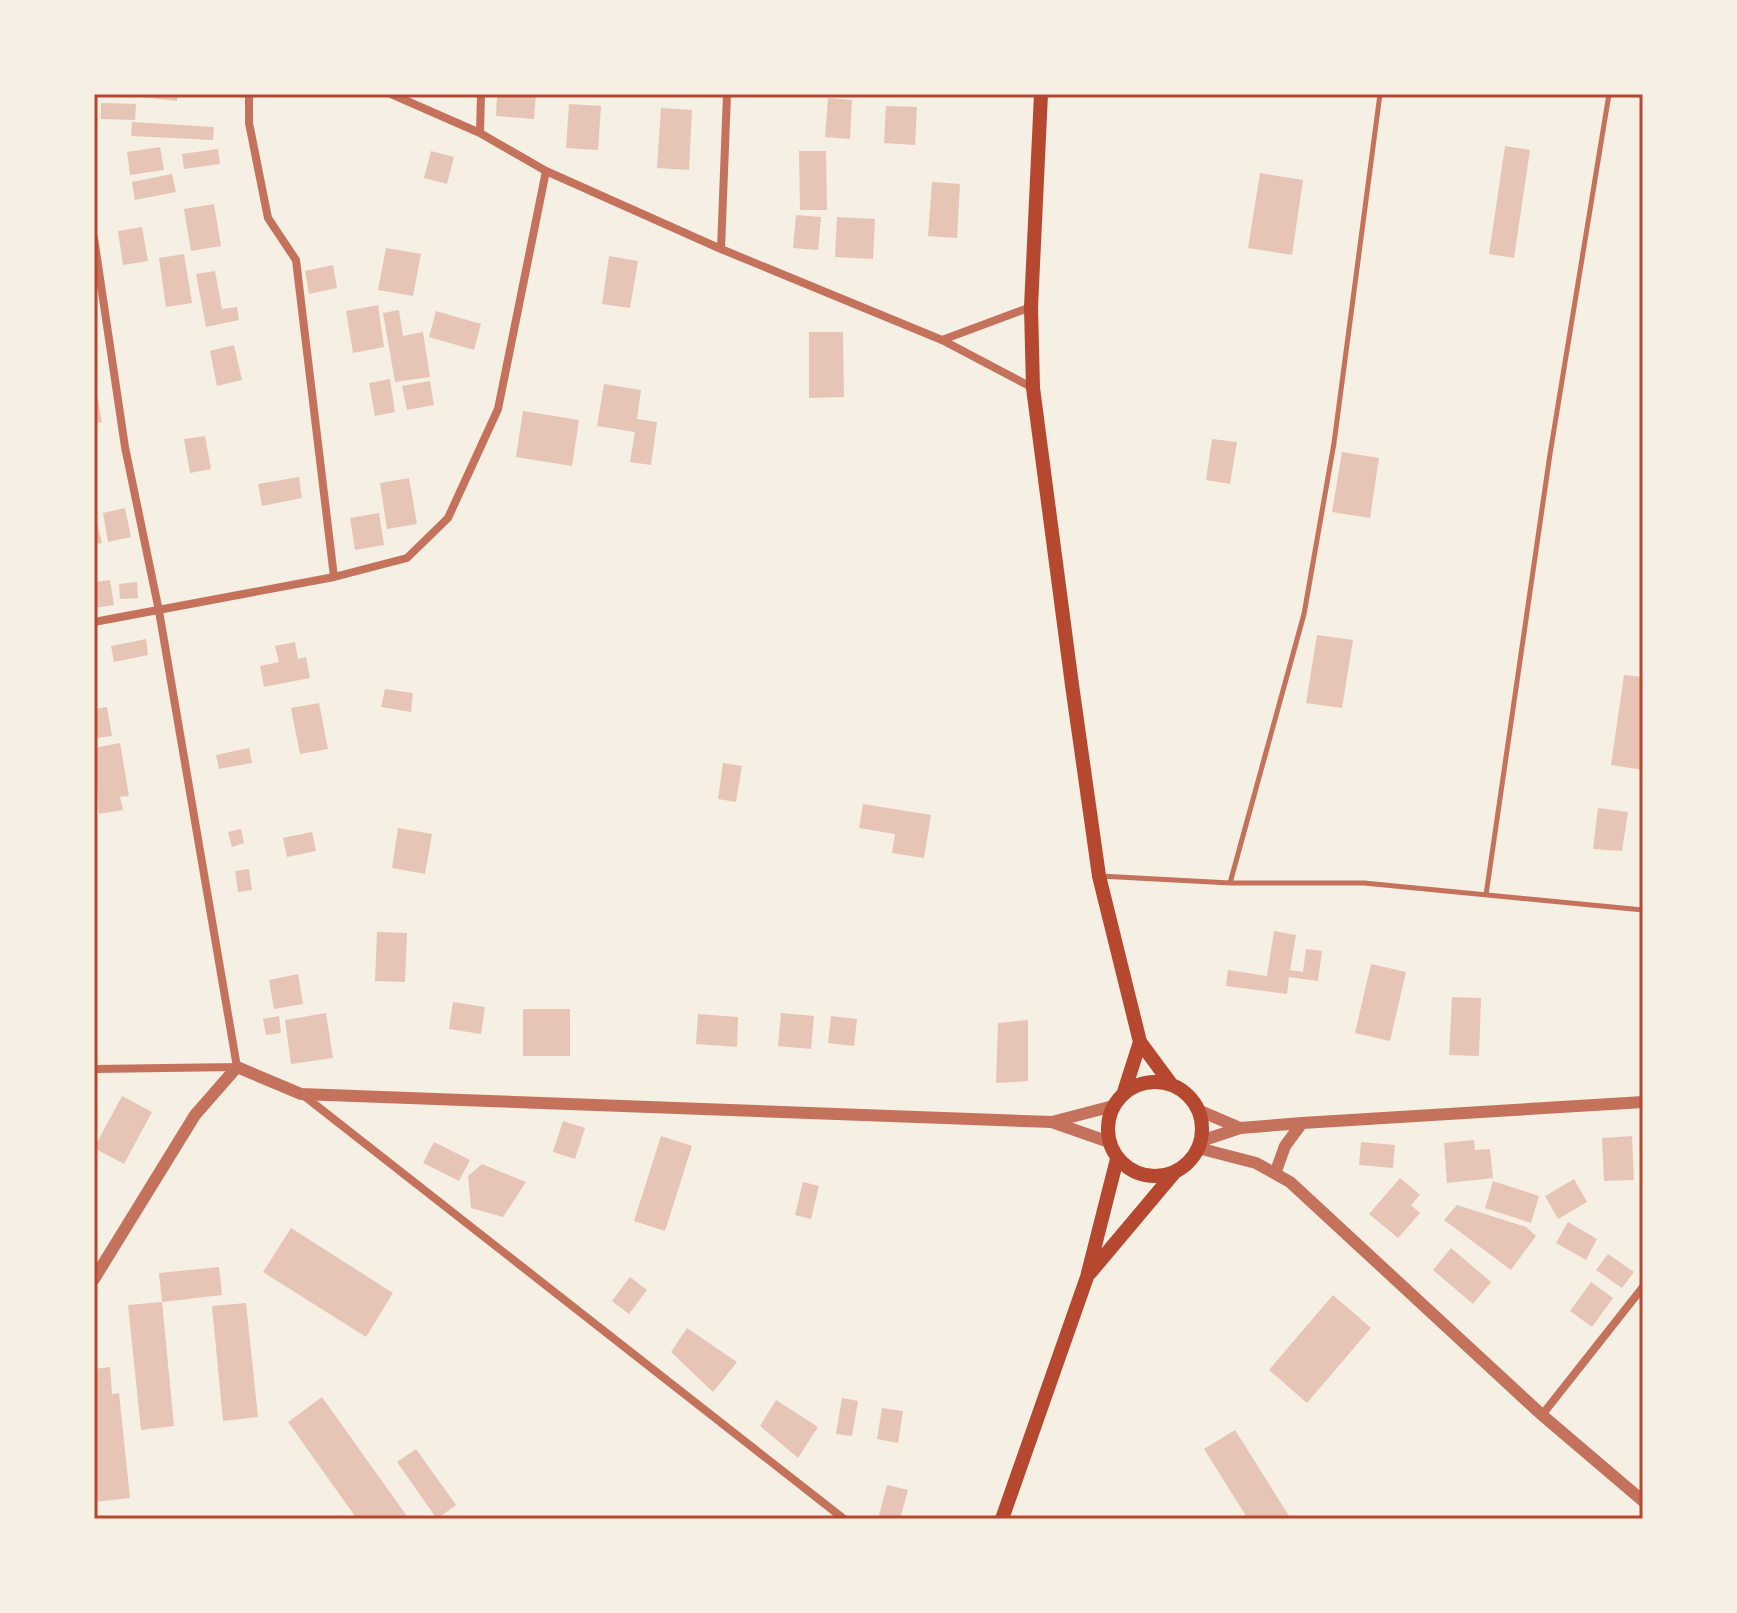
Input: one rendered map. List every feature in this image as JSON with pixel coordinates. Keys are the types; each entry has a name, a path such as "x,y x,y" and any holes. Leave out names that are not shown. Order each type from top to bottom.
{"main road":[{"path":"1041,94 1031,307 1033,388 1099,876 1140,1042 1171,1084 1192,1099 1198,1110 1199,1144 1087,1277"},
{"path":"1140,1042 1124,1092 1113,1106 1107,1124 1109,1142 1117,1159 1144,1176 1160,1177 1175,1172"},
{"path":"1124,1092 1155,1081 1171,1084"},
{"path":"1002,1519 1087,1277 1117,1159"}],"street":[{"path":"249,94 249,123 268,218 296,260 334,577"},
{"path":"391,94 480,133 546,171 721,249 942,340 1033,388"},
{"path":"480,133 481,94"},
{"path":"721,249 727,94"},
{"path":"94,622 334,577 407,558 448,518 498,409 546,171"},
{"path":"94,238 125,447 159,611 237,1067"},
{"path":"942,340 1031,307"},
{"path":"94,1279 195,1115 237,1067"},
{"path":"94,1069 237,1067 301,1094 844,1519"},
{"path":"301,1094 1052,1122 1113,1106"},
{"path":"1199,1144 1240,1128 1643,1102"},
{"path":"1198,1110 1240,1128"},
{"path":"1052,1122 1109,1142"},
{"path":"1276,1171 1285,1146 1302,1123"},
{"path":"1199,1144 1276,1171 1542,1415 1643,1501"},
{"path":"1542,1415 1643,1287"}],"lane":[{"path":"1230,883 1304,614 1334,443 1380,94"},
{"path":"1486,895 1553,439 1609,94"},
{"path":"1099,876 1230,883 1364,883 1643,910"}],"building":[{"path":"144,94 177,94 177,101 143,97"},
{"path":"497,94 536,94 534,119 496,116"},
{"path":"828,98 852,100 850,139 825,137"},
{"path":"101,103 136,104 135,120 101,119"},
{"path":"569,104 601,106 598,150 566,148"},
{"path":"886,106 917,107 915,145 884,143"},
{"path":"661,108 692,110 689,170 657,168"},
{"path":"132,122 214,127 213,140 131,136"},
{"path":"1505,146 1530,150 1514,258 1489,254"},
{"path":"160,147 164,170 130,175 127,152"},
{"path":"218,149 220,164 184,169 182,154"},
{"path":"431,151 454,157 447,184 424,178"},
{"path":"799,151 826,151 827,210 800,210"},
{"path":"1260,173 1303,180 1292,255 1248,248"},
{"path":"172,174 176,192 135,200 132,182"},
{"path":"932,182 960,184 957,238 928,236"},
{"path":"214,204 221,246 191,251 184,209"},
{"path":"796,215 821,217 818,250 793,248"},
{"path":"837,217 875,219 873,259 835,257"},
{"path":"142,227 148,261 123,265 118,231"},
{"path":"386,248 421,254 413,296 378,290"},
{"path":"184,254 192,303 166,307 159,258"},
{"path":"609,256 638,261 630,308 602,304"},
{"path":"333,265 337,288 309,294 305,271"},
{"path":"215,271 222,309 237,307 239,320 206,327 196,274"},
{"path":"378,305 384,347 353,353 346,311"},
{"path":"399,310 403,336 423,332 430,377 395,382 383,313"},
{"path":"436,311 481,324 474,350 429,337"},
{"path":"809,332 843,332 844,397 809,398"},
{"path":"234,345 242,380 217,386 210,351"},
{"path":"390,379 395,412 375,416 369,383"},
{"path":"430,381 434,405 407,410 402,386"},
{"path":"604,384 641,390 637,419 657,422 651,465 630,462 635,432 597,426"},
{"path":"94,395 97,395 102,422 94,424"},
{"path":"523,411 579,420 572,466 516,457"},
{"path":"205,436 211,469 190,473 184,439"},
{"path":"1212,439 1237,442 1230,484 1206,480"},
{"path":"1342,452 1379,458 1370,518 1332,512"},
{"path":"299,477 302,498 262,506 258,484"},
{"path":"409,478 417,524 387,529 380,483"},
{"path":"125,508 131,537 108,542 103,513"},
{"path":"379,513 384,545 355,550 350,518"},
{"path":"94,514 102,543 94,545"},
{"path":"110,580 114,605 94,608 94,582"},
{"path":"137,582 138,598 120,599 119,584"},
{"path":"1317,635 1353,640 1342,708 1306,703"},
{"path":"146,639 148,655 114,662 111,646"},
{"path":"295,642 298,659 306,657 310,678 264,687 260,666 279,662 275,646"},
{"path":"1624,675 1643,677 1643,770 1611,765"},
{"path":"385,689 413,693 411,712 381,707"},
{"path":"319,703 328,749 300,754 291,708"},
{"path":"107,707 112,736 96,738 94,709"},
{"path":"120,743 129,796 120,797 123,810 99,814 94,748"},
{"path":"249,748 252,763 219,769 216,755"},
{"path":"723,763 742,766 736,802 718,799"},
{"path":"863,804 931,815 924,858 892,853 895,834 859,828"},
{"path":"1598,808 1628,812 1622,851 1593,849"},
{"path":"398,828 432,834 425,874 392,868"},
{"path":"241,829 244,843 232,847 228,832"},
{"path":"312,832 316,851 287,857 283,838"},
{"path":"249,869 252,890 238,892 235,871"},
{"path":"1274,931 1296,935 1290,970 1303,972 1306,949 1322,951 1318,981 1289,977 1287,994 1226,986 1228,970 1267,976"},
{"path":"377,932 407,933 405,982 375,981"},
{"path":"1371,964 1406,972 1390,1041 1355,1033"},
{"path":"298,974 303,1004 274,1009 269,980"},
{"path":"1452,997 1481,998 1479,1056 1449,1055"},
{"path":"453,1002 485,1007 481,1034 449,1029"},
{"path":"523,1009 570,1009 570,1056 523,1056"},
{"path":"326,1013 333,1058 291,1064 285,1020"},
{"path":"781,1013 814,1016 811,1049 778,1046"},
{"path":"698,1014 738,1017 737,1047 696,1044"},
{"path":"279,1016 281,1033 266,1035 263,1019"},
{"path":"831,1016 857,1019 854,1046 828,1043"},
{"path":"1028,1020 1028,1081 996,1083 998,1023"},
{"path":"122,1096 152,1112 124,1164 94,1148"},
{"path":"563,1121 585,1128 575,1159 553,1152"},
{"path":"661,1136 692,1146 665,1231 634,1221"},
{"path":"1632,1136 1634,1180 1604,1181 1602,1138"},
{"path":"1474,1140 1475,1150 1490,1149 1493,1178 1447,1183 1444,1143"},
{"path":"434,1142 470,1160 459,1181 423,1163"},
{"path":"1361,1142 1395,1145 1393,1168 1359,1165"},
{"path":"482,1164 526,1182 503,1217 471,1208 468,1176"},
{"path":"1400,1178 1420,1195 1411,1205 1420,1213 1398,1238 1369,1214"},
{"path":"1574,1179 1587,1202 1558,1219 1545,1196"},
{"path":"1493,1181 1539,1196 1531,1223 1485,1208"},
{"path":"803,1182 819,1186 811,1219 795,1215"},
{"path":"1457,1205 1526,1227 1536,1236 1511,1270 1444,1220"},
{"path":"1568,1222 1597,1239 1586,1260 1556,1243"},
{"path":"291,1228 393,1293 366,1337 263,1272"},
{"path":"1451,1248 1491,1282 1473,1304 1433,1270"},
{"path":"1608,1254 1634,1272 1622,1288 1596,1270"},
{"path":"219,1267 222,1295 162,1302 159,1273"},
{"path":"630,1277 647,1290 629,1314 612,1301"},
{"path":"1591,1282 1613,1298 1592,1327 1570,1311"},
{"path":"1333,1295 1371,1328 1307,1403 1269,1370"},
{"path":"162,1302 174,1426 141,1430 128,1305"},
{"path":"246,1303 258,1417 223,1421 212,1306"},
{"path":"687,1328 737,1362 713,1392 671,1352"},
{"path":"110,1367 112,1394 119,1393 130,1498 94,1502 94,1369"},
{"path":"322,1397 409,1519 357,1519 288,1422"},
{"path":"842,1398 858,1401 852,1436 836,1434"},
{"path":"776,1400 818,1427 798,1458 760,1426"},
{"path":"882,1408 903,1411 898,1443 877,1439"},
{"path":"1235,1430 1291,1519 1248,1519 1204,1449"},
{"path":"416,1449 456,1505 437,1519 397,1462"},
{"path":"887,1485 908,1490 900,1519 878,1519"}]}
